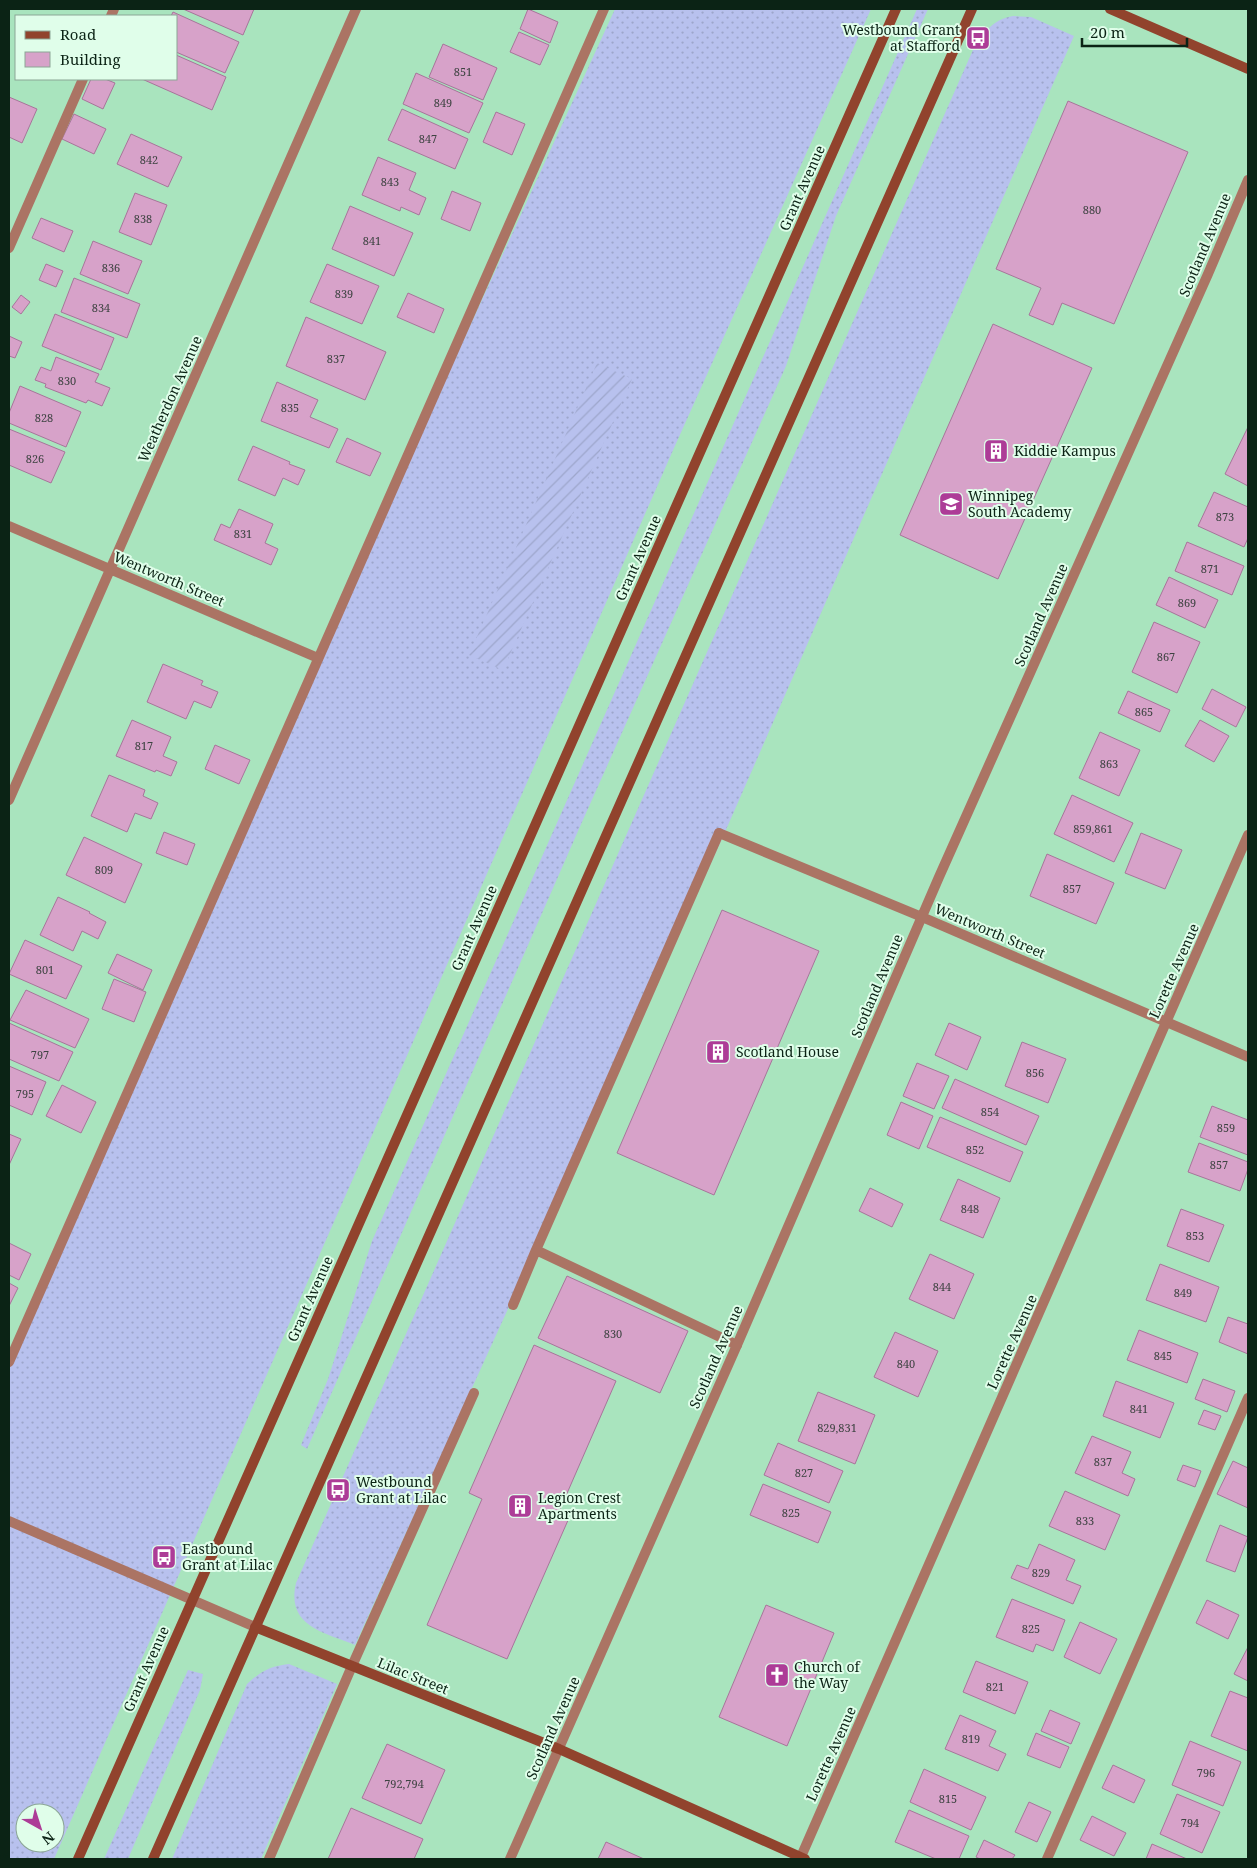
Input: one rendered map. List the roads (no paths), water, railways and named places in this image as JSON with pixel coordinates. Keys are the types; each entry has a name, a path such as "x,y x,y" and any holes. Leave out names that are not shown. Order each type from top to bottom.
{"main road":[{"name":"Grant Avenue","path":"78,1859 896,9"},
{"path":"154,1859 255,1626 972,9"},
{"path":"1110,9 1248,69"},
{"name":"Lilac Street","path":"255,1626 559,1749 802,1859"}],"street":[{"name":"Weatherdon Avenue","path":"9,800 356,9"},
{"path":"9,1362 604,9"},
{"path":"9,248 83,80"},
{"name":"Scotland Avenue","path":"510,1859 737,1345 922,917 1248,180"},
{"name":"Wentworth Street","path":"9,526 318,658"},
{"name":"Wentworth Street","path":"536,1250 720,833 922,917 1248,1057"},
{"name":"Lorette Avenue","path":"802,1859 1248,835"},
{"path":"513,1305 536,1250 737,1345"},
{"path":"269,1859 352,1666 474,1393"},
{"path":"1047,1859 1248,1398"},
{"name":"Lilac Street","path":"9,1521 255,1626"}],"place":[{"name":"Westbound Grant at Stafford","path":"978,38"},
{"name":"Kiddie Kampus","path":"996,451"},
{"name":"Winnipeg South Academy","path":"951,504"},
{"name":"Scotland House","path":"718,1052"},
{"name":"Westbound Grant at Lilac","path":"338,1490"},
{"name":"Legion Crest Apartments","path":"520,1506"},
{"name":"Eastbound Grant at Lilac","path":"164,1557"},
{"name":"Church of the Way","path":"777,1675"}]}
